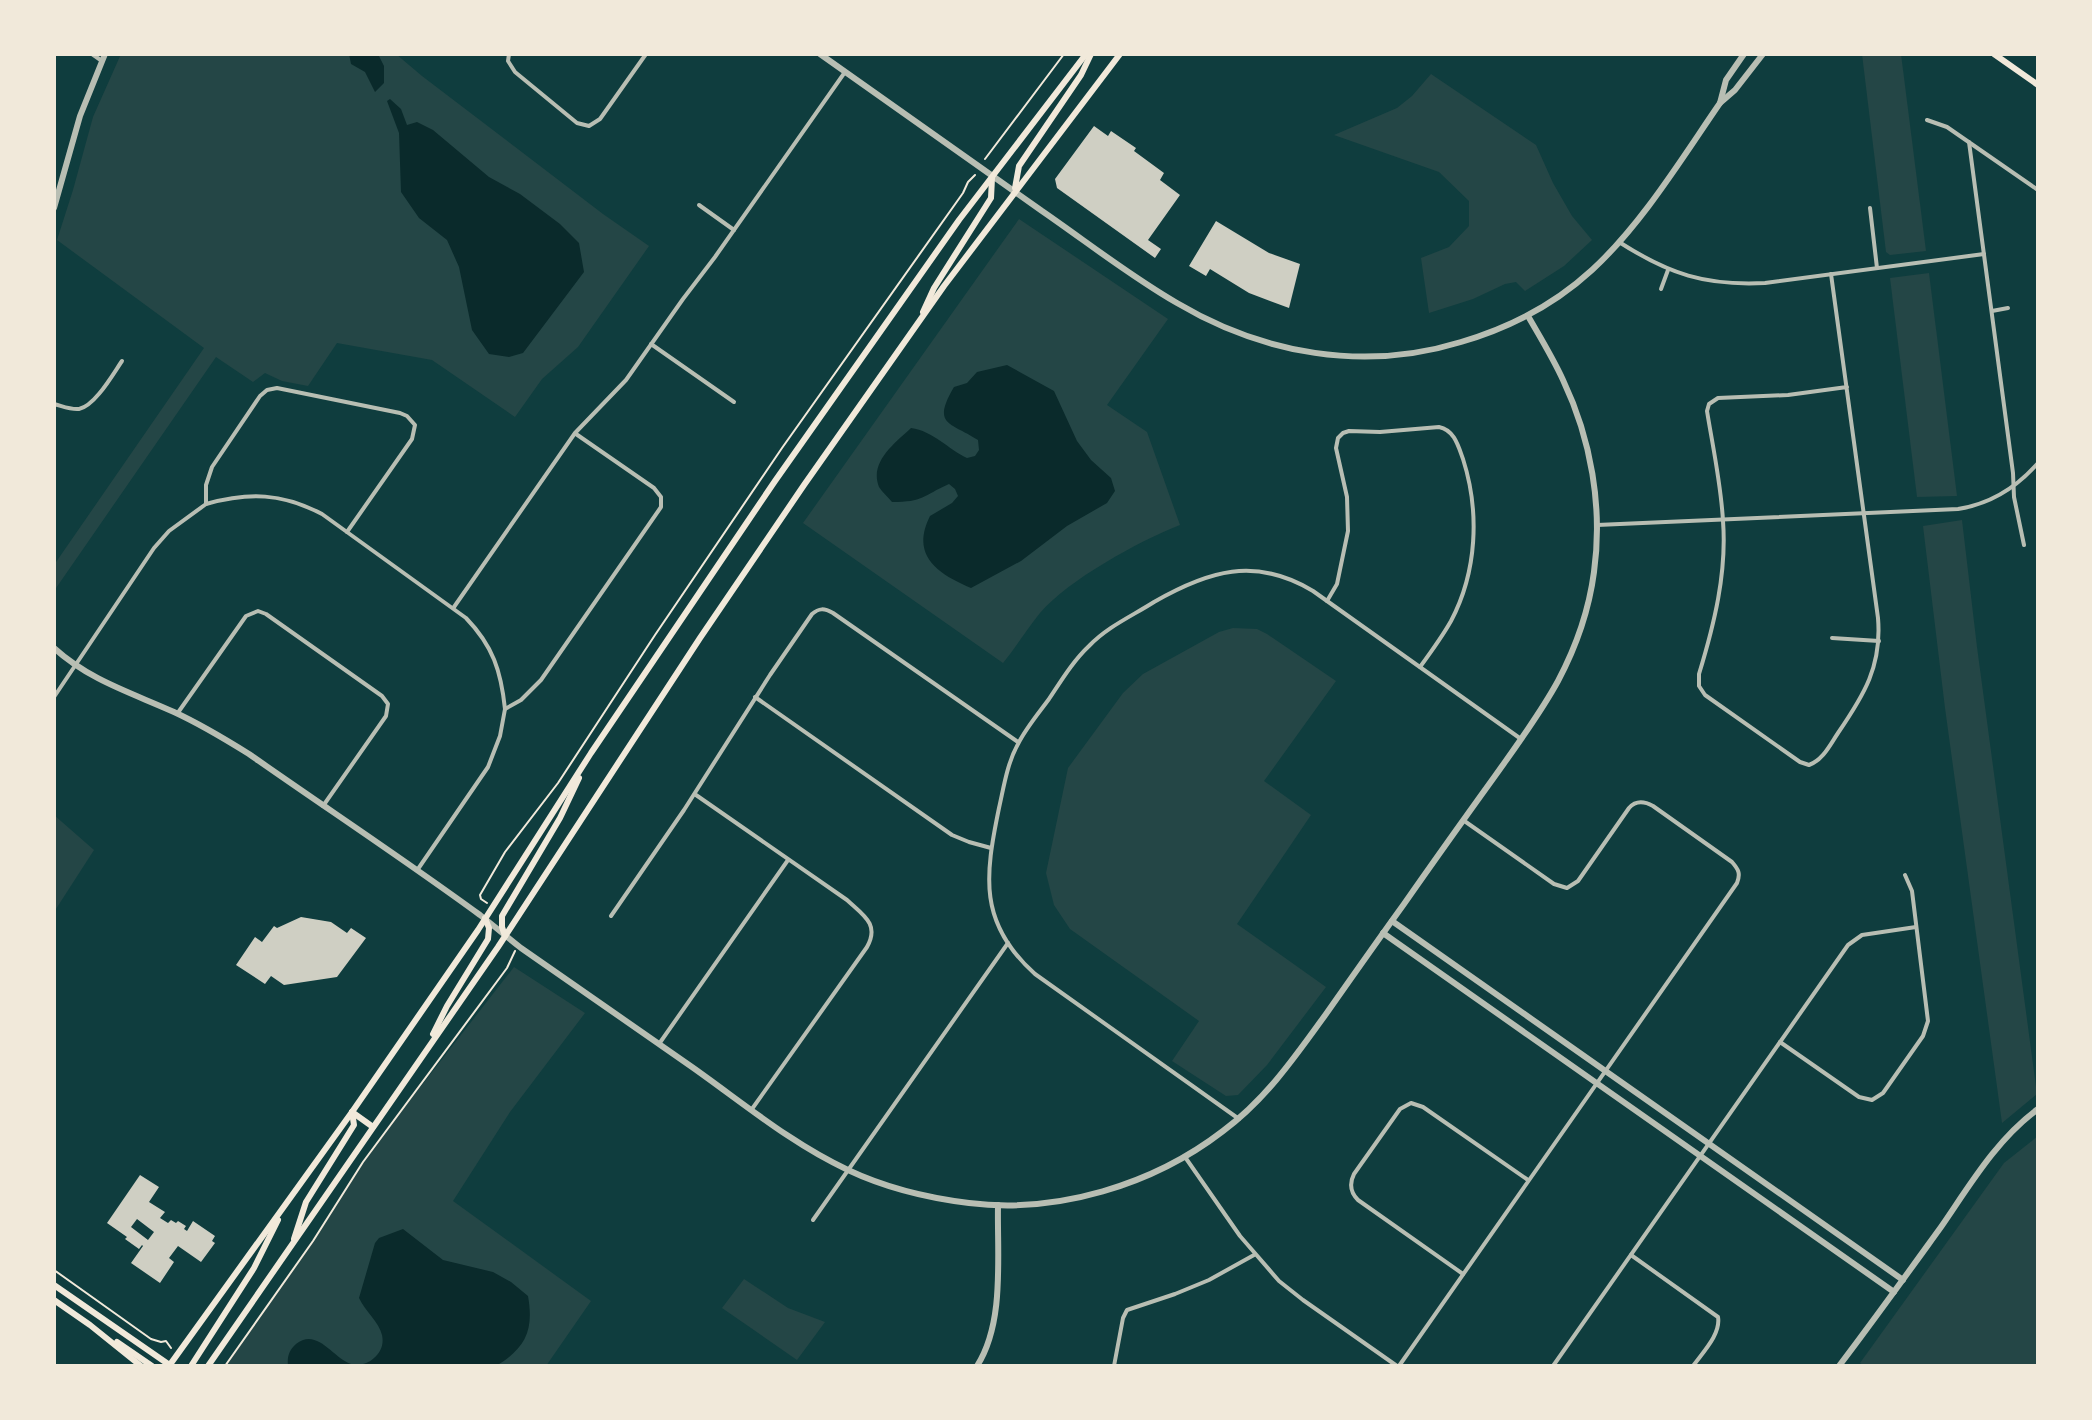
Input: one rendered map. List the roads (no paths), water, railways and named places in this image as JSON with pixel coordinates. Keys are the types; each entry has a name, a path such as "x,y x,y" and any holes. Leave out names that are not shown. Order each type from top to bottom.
{"main road":[{"path":"54,1285 169,1366 352,1112 485,918 591,753 775,481 959,220 1089,54"},
{"path":"1015,191 1019,166 1081,75 1089,54"},
{"path":"208,1366 505,936 804,485 1015,191 1120,54"},
{"path":"1994,54 2038,85"},
{"path":"914,329 934,288 991,198 992,176"},
{"path":"505,936 502,916 560,818 591,753"},
{"path":"425,1052 447,1006 488,939 489,928 485,918"},
{"path":"352,1112 373,1127"},
{"path":"292,1246 306,1202 354,1125 352,1112"},
{"path":"191,1366 254,1268 287,1203"},
{"path":"54,1300 152,1366"},
{"path":"90,1325 141,1366"}],"street":[{"path":"54,208 80,116 104,58 92,54"},
{"path":"509,54 508,61 515,72 577,123 589,126 600,119 646,54"},
{"path":"820,54 1176,303 1243,335 1286,348 1351,358 1405,355 1473,339 1528,316 1578,282 1638,219 1720,103 1735,90 1763,54"},
{"path":"1720,103 1726,80 1744,54"},
{"path":"454,607 575,433 626,380 845,72"},
{"path":"1927,120 1947,127 2038,190"},
{"path":"1969,142 2014,497 2024,545"},
{"path":"54,176 62,181"},
{"path":"699,205 734,230"},
{"path":"1870,208 1877,268"},
{"path":"1619,242 1668,270 1731,284 1765,283 1984,254"},
{"path":"1661,289 1668,270"},
{"path":"1831,274 1847,387 1863,514 1878,618 1879,641 1874,670 1861,700 1821,758 1812,764 1800,762 1705,695 1699,686 1698,679 1712,631 1724,544 1714,443 1707,407 1718,398 1780,396 1847,387"},
{"path":"1992,311 2008,308"},
{"path":"54,648 100,681 177,714 236,746 485,918 505,936 752,1109 848,1170 907,1192 967,1203 1050,1202 1111,1190 1185,1157 1239,1119 1289,1067 1521,739 1560,677 1580,630 1593,580 1597,525 1595,489 1578,416 1558,369 1528,316"},
{"path":"651,344 734,402"},
{"path":"54,404 82,408 93,401 122,361"},
{"path":"206,504 206,485 212,467 267,390 277,388 407,416 415,425 415,435 347,532"},
{"path":"1327,601 1337,584 1348,531 1347,497 1336,448 1338,438 1349,431 1446,428 1455,438 1469,483 1473,548 1457,607 1420,667"},
{"path":"505,709 521,700 541,680 659,511 662,500 654,488 575,433"},
{"path":"1597,525 1965,508 1994,498 2013,486 2038,463"},
{"path":"54,697 161,539 180,521 206,504 243,496 282,498 310,507 454,607 475,627 491,650 500,676 505,709 500,736 488,767 416,871"},
{"path":"1239,1119 1046,982 1022,962 996,918 989,893 988,868 1006,776 1018,742 1078,658 1090,644 1114,626 1209,575 1240,571 1275,574 1298,583 1327,601 1521,739"},
{"path":"611,916 695,794 755,697 812,614 821,609 833,613 1018,742"},
{"path":"177,714 246,616 262,612 278,622 382,696 389,706 386,716 323,806"},
{"path":"1832,638 1879,641"},
{"path":"755,697 952,835 991,848"},
{"path":"695,794 847,900 871,924 873,933 867,947 752,1109"},
{"path":"1185,1157 1254,1255 1291,1292 1398,1366 1737,883 1739,872 1732,862 1646,802 1638,802 1629,808 1578,881 1567,888 1554,884 1463,820"},
{"path":"659,1044 788,860"},
{"path":"1780,1042 1863,1099 1872,1100 1883,1093 1923,1036 1928,1021 1911,888 1905,875"},
{"path":"1392,921 1903,1280"},
{"path":"1553,1366 1855,939 1866,934 1916,927"},
{"path":"1383,933 1894,1292"},
{"path":"813,1220 1008,943"},
{"path":"1463,1274 1358,1200 1350,1185 1354,1174 1400,1109 1411,1103 1423,1107 1528,1180"},
{"path":"1839,1366 1998,1146 2038,1109"},
{"path":"977,1366 985,1354 994,1328 998,1205"},
{"path":"1114,1366 1127,1310 1209,1280 1254,1255"},
{"path":"1631,1255 1711,1311 1719,1320 1716,1333 1693,1366"}]}
